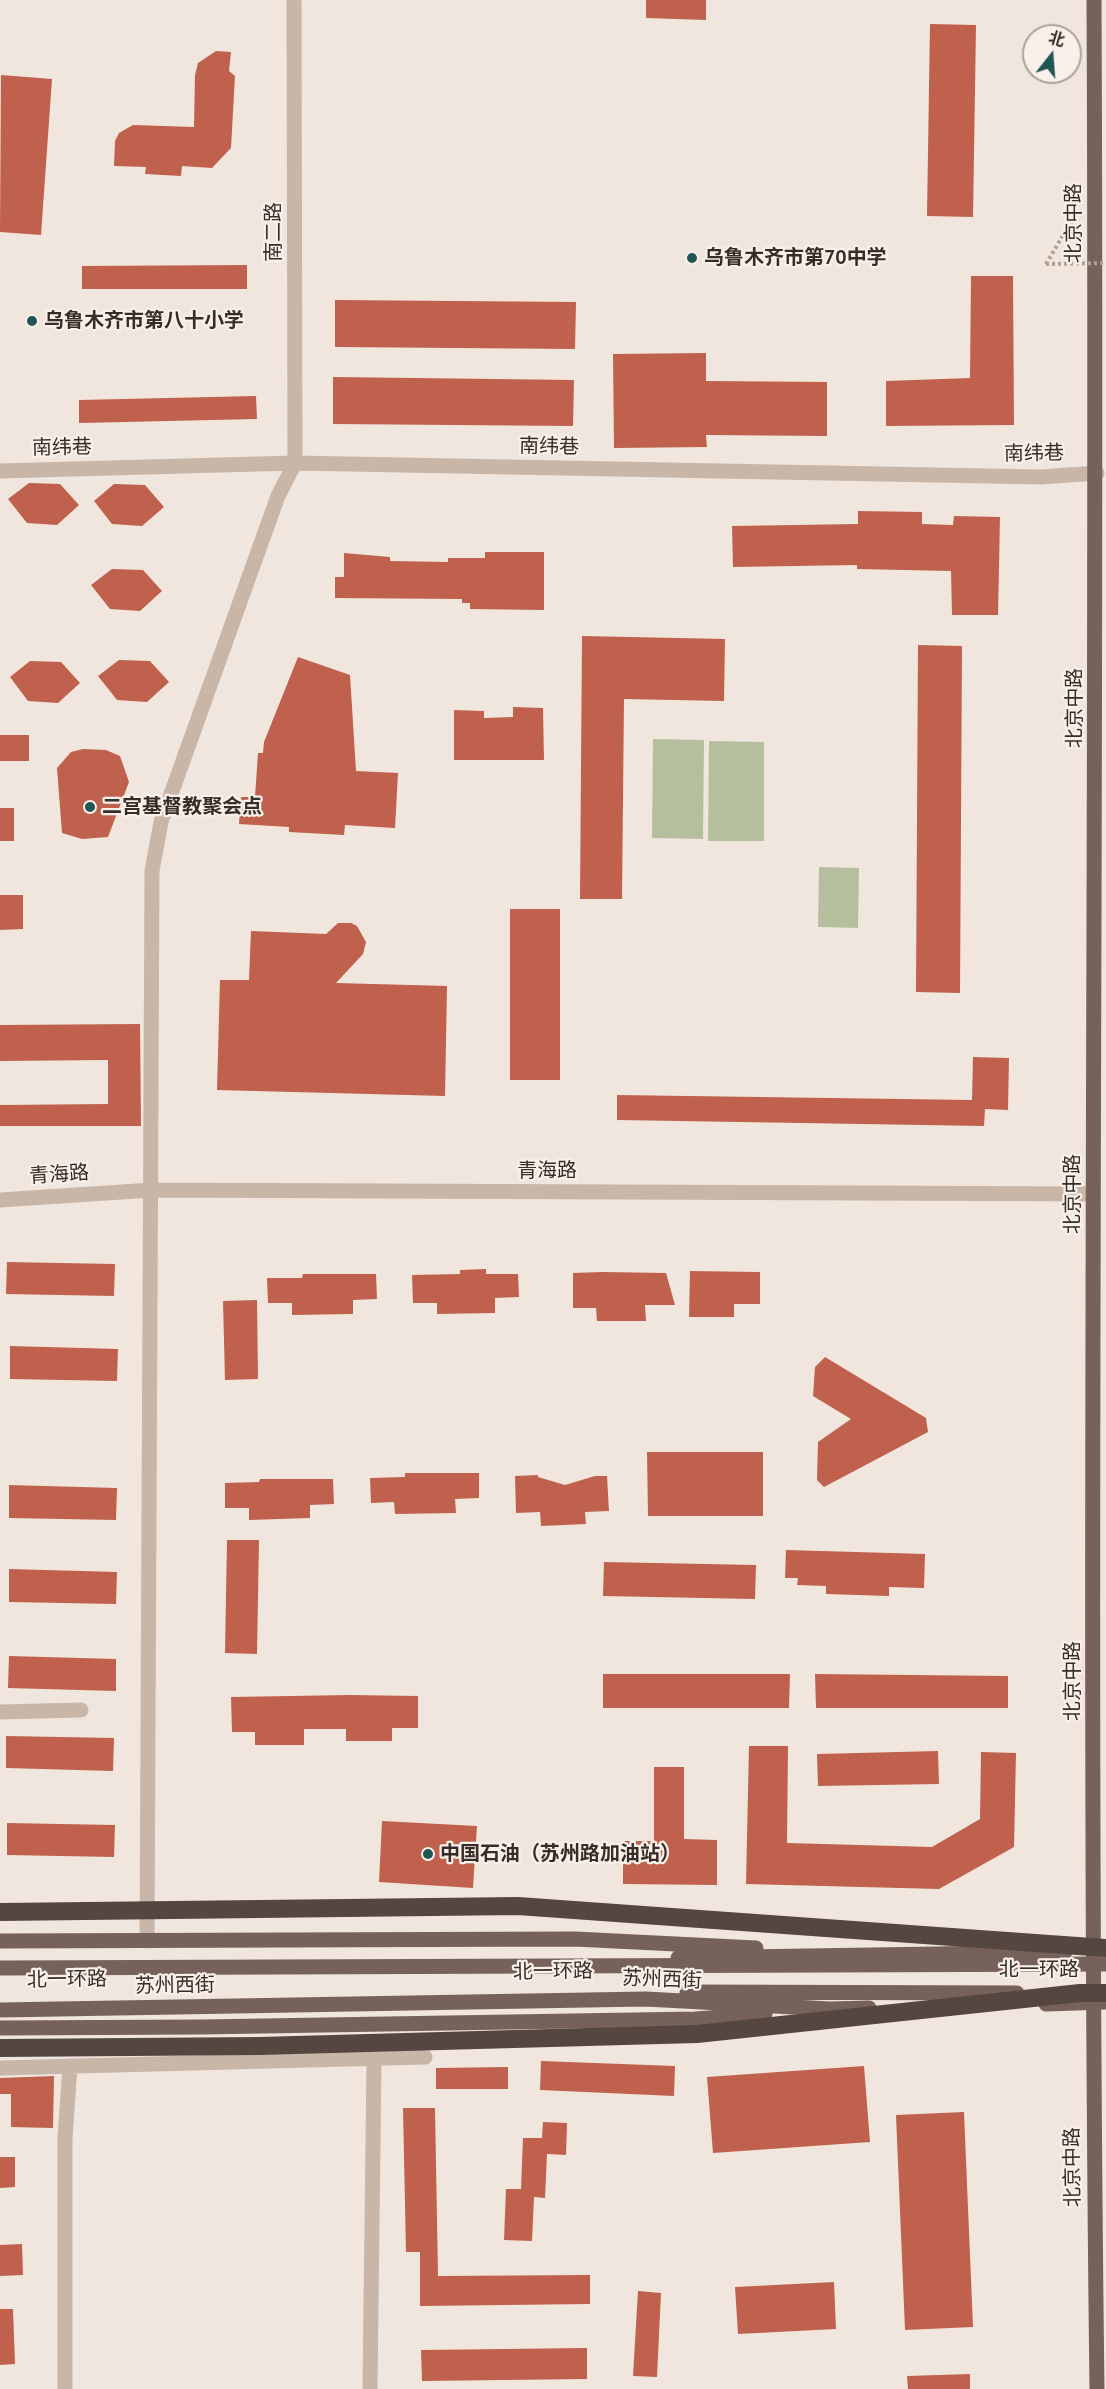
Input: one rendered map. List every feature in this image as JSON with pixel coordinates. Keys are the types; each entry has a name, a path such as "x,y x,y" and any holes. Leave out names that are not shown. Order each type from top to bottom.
{"highway":[{"path":"0,1912 518,1906 1102,1951"},
{"path":"0,2048 259,2046 697,2034 1096,1998"}],"main road":[{"name":"北京中路","path":"1094,0 1101,313 1097,473 1094,1194 1102,1951 1096,1998 1097,2389"},
{"path":"0,1941 575,1940 894,1954"},
{"name":"苏州西街","path":"0,1972 1102,1951"},
{"name":"北一环路","path":"0,1968 1106,1964"},
{"name":"北一环路","path":"0,2003 766,1991 1096,1998"},
{"name":"苏州西街","path":"0,2010 646,1999 830,2009 1096,1998"},
{"path":"0,2028 224,2027 695,2019 830,2009"}],"street":[{"name":"南二路","path":"294,0 295,463"},
{"name":"南纬巷","path":"0,471 295,463 1041,477 1097,473"},
{"path":"147,1941 152,871 161,822 278,496 295,463"},
{"name":"青海路","path":"0,1200 152,1190 1094,1194"},
{"path":"0,1712 81,1710"},
{"path":"0,2067 425,2057"},
{"path":"370,2389 374,2058"},
{"path":"65,2389 65,2138 70,2066"}],"path":[{"path":"1079,208 1046,264 1106,263"}],"green space":[{"path":"653,739 704,740 703,839 652,838"},
{"path":"709,741 764,742 764,841 708,841"},
{"path":"819,867 859,868 858,928 818,927"}],"building":[{"path":"646,0 706,0 706,20 646,18"},
{"path":"930,24 976,25 973,217 927,216"},
{"path":"216,51 231,52 229,71 235,76 231,148 212,168 182,166 181,176 145,174 146,167 114,166 115,141 119,133 133,125 194,127 195,75 198,63"},
{"path":"1,75 52,79 41,235 0,232"},
{"path":"247,265 247,289 82,289 82,266"},
{"path":"971,276 1013,276 1014,425 886,426 886,381 970,378"},
{"path":"335,300 576,302 575,349 335,347"},
{"path":"706,353 706,381 827,382 827,436 706,435 707,447 614,448 613,354"},
{"path":"333,377 574,380 573,426 333,424"},
{"path":"256,396 257,419 79,423 79,400"},
{"path":"29,483 60,484 79,505 57,525 27,523 8,499"},
{"path":"114,484 145,485 164,507 142,526 112,524 94,501"},
{"path":"858,511 922,512 922,524 953,525 954,516 1000,517 998,615 952,615 951,571 857,569 857,565 733,567 732,526 858,524"},
{"path":"485,552 544,552 544,610 470,609 470,603 462,603 462,599 335,598 335,577 344,577 344,553 390,557 390,561 448,562 448,558 485,558"},
{"path":"112,569 143,570 162,591 140,611 110,609 91,585"},
{"path":"582,636 725,639 724,701 624,699 622,899 580,899"},
{"path":"918,645 962,646 960,993 916,992"},
{"path":"298,657 350,675 356,771 398,773 395,828 345,825 344,835 289,832 289,827 239,824 241,797 255,797 258,753 263,753 264,742"},
{"path":"119,660 150,661 169,682 147,702 117,700 98,676"},
{"path":"30,661 61,662 80,683 58,703 28,701 10,677"},
{"path":"513,707 543,708 544,760 454,760 454,710 484,711 484,718 513,717"},
{"path":"0,735 29,735 29,761 0,761"},
{"name":"二宫基督教聚会点","path":"83,749 106,750 120,756 129,782 108,837 82,839 62,833 57,768 71,752"},
{"path":"0,808 14,808 14,841 0,841"},
{"path":"0,895 23,895 23,929 0,930"},
{"path":"510,909 560,909 560,1080 510,1080"},
{"path":"338,923 351,923 357,926 366,942 363,954 336,983 447,986 445,1096 217,1090 220,980 249,980 251,931 326,934"},
{"path":"140,1024 141,1126 0,1126 0,1105 108,1104 108,1060 0,1061 0,1025"},
{"path":"973,1057 1009,1058 1008,1110 985,1109 984,1126 617,1120 617,1095 972,1100"},
{"path":"7,1262 115,1264 114,1296 6,1294"},
{"path":"486,1269 486,1274 518,1274 519,1297 495,1298 495,1313 437,1314 437,1303 413,1303 412,1275 460,1274 460,1270"},
{"path":"690,1271 760,1272 760,1304 734,1304 734,1317 689,1317"},
{"path":"573,1273 666,1273 675,1305 645,1305 646,1321 597,1321 596,1308 573,1308"},
{"path":"303,1274 376,1274 377,1299 353,1300 353,1314 292,1315 292,1303 268,1303 267,1278 302,1278"},
{"path":"257,1300 258,1379 225,1380 223,1301"},
{"path":"10,1346 118,1349 117,1381 10,1379"},
{"path":"825,1357 926,1418 928,1432 824,1487 817,1480 818,1442 851,1419 813,1396 815,1367"},
{"path":"647,1452 763,1452 763,1516 648,1516"},
{"path":"405,1473 479,1473 479,1498 455,1499 456,1513 395,1514 394,1502 371,1503 370,1478 405,1477"},
{"path":"538,1475 538,1477 565,1485 595,1476 607,1476 609,1511 585,1512 586,1524 541,1526 540,1512 516,1513 515,1476"},
{"path":"260,1479 333,1479 334,1504 310,1505 310,1518 249,1520 249,1508 225,1508 225,1483 259,1482"},
{"path":"9,1485 117,1488 116,1520 9,1518"},
{"path":"227,1540 259,1540 257,1654 225,1653"},
{"path":"786,1550 925,1554 924,1588 889,1587 889,1596 826,1594 826,1586 797,1585 798,1578 785,1578"},
{"path":"604,1562 756,1565 755,1599 603,1596"},
{"path":"9,1569 117,1572 116,1604 9,1602"},
{"path":"9,1656 116,1659 116,1691 8,1688"},
{"path":"603,1674 790,1674 789,1708 603,1708"},
{"path":"815,1674 1008,1676 1008,1708 816,1708"},
{"path":"418,1696 418,1728 392,1728 392,1741 346,1741 346,1729 304,1729 304,1745 255,1745 255,1732 232,1732 231,1697"},
{"path":"6,1736 114,1738 113,1771 6,1768"},
{"path":"749,1746 788,1746 787,1843 932,1847 980,1819 981,1752 1016,1753 1014,1847 939,1889 746,1884"},
{"path":"938,1751 939,1784 818,1786 817,1754"},
{"path":"654,1767 684,1767 684,1839 717,1840 717,1885 623,1884 623,1841 654,1841"},
{"name":"中国石油（苏州路加油站）","path":"382,1821 477,1826 473,1888 379,1882"},
{"path":"7,1823 115,1825 114,1857 7,1855"},
{"path":"541,2061 675,2066 674,2096 540,2090"},
{"path":"864,2066 870,2142 713,2153 707,2077"},
{"path":"508,2067 508,2089 436,2089 436,2068"},
{"path":"54,2076 53,2128 11,2127 11,2094 0,2094 0,2078"},
{"path":"403,2108 435,2108 438,2276 590,2275 590,2304 420,2306 420,2252 406,2252"},
{"path":"964,2112 973,2327 905,2330 896,2115"},
{"path":"543,2122 567,2123 566,2155 547,2154 545,2198 534,2197 532,2241 504,2240 506,2189 521,2189 523,2138 542,2138"},
{"path":"0,2157 15,2157 15,2187 0,2188"},
{"path":"22,2244 23,2275 0,2276 0,2245"},
{"path":"834,2282 836,2329 738,2334 735,2287"},
{"path":"638,2291 661,2293 657,2377 633,2376"},
{"path":"0,2309 13,2309 15,2364 0,2365"},
{"path":"587,2348 587,2379 422,2381 421,2350"},
{"path":"970,2374 970,2389 908,2389 907,2376"}],"place":[{"name":"乌鲁木齐市第70中学","path":"692,258"},
{"name":"乌鲁木齐市第八十小学","path":"32,321"},
{"name":"二宫基督教聚会点","path":"90,807"},
{"name":"中国石油（苏州路加油站）","path":"428,1854"}]}
